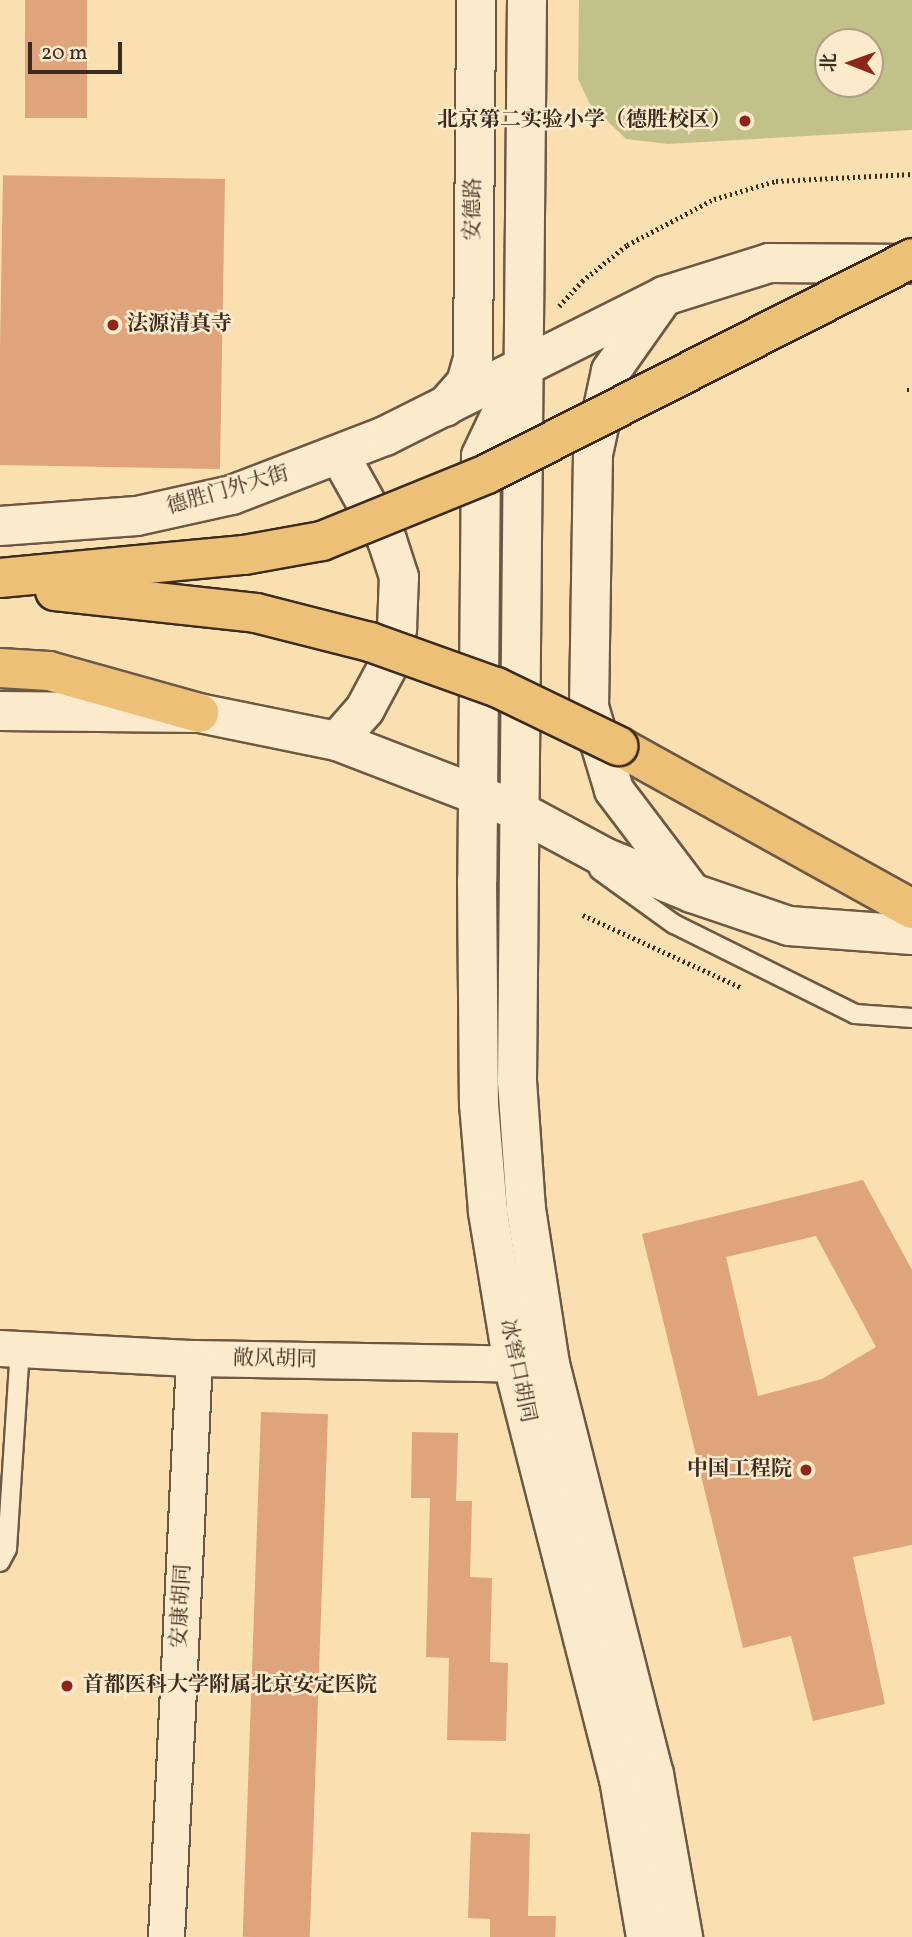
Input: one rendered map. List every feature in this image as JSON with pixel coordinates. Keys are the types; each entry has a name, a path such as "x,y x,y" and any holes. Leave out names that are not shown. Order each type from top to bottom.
{"highway":[{"path":"0,578 244,555 322,541 487,474 912,257"},
{"path":"0,588 129,596 256,613 370,642 496,687 618,746 912,909"},
{"path":"0,668 49,671 199,713"}],"street":[{"name":"安德路","path":"444,408 466,383 473,358 476,0"},
{"path":"524,366 527,0"},
{"name":"德胜门外大街","path":"0,526 137,516 232,495 340,456 444,408 664,296 769,263 912,264"},
{"path":"664,296 611,371 593,454 589,707 614,790 692,893"},
{"name":"冰窖口胡同","path":"524,366 481,456 476,793 479,1104 488,1212 654,1774 683,1937"},
{"name":"冰窖口胡同","path":"524,366 517,810 517,1082 526,1209 532,1364 619,1780 646,1937"},
{"path":"337,741 365,709 389,664 397,628 399,577 387,540 340,456"},
{"path":"0,711 199,713 337,741 517,810 604,857 692,893 789,926 866,934 912,935"},
{"name":"敞风胡同","path":"10,1348 194,1358 532,1364"},
{"name":"安康胡同","path":"166,1937 194,1358"}],"lane":[{"path":"517,810 674,924 855,1014 912,1018"},
{"path":"0,1562 7,1549 10,1348"}],"path":[{"path":"558,308 582,281 627,245 714,199 776,181 912,174"}],"green space":[{"name":"北京第二实验小学（德胜校区）","path":"579,0 912,0 912,130 668,144 626,139 590,104 578,79"}],"building":[{"path":"25,0 87,0 87,118 25,118"},
{"name":"法源清真寺","path":"3,175 225,179 220,469 0,465"},
{"name":"中国工程院","path":"863,1180 912,1270 912,1545 853,1557 885,1704 813,1721 791,1636 743,1648 642,1234","holes":["816,1236 876,1347 822,1379 758,1396 726,1257"]},
{"path":"261,1412 328,1414 310,1937 243,1937"},
{"path":"412,1432 458,1433 456,1501 472,1501 470,1577 492,1578 490,1662 508,1663 506,1741 447,1740 449,1658 426,1657 430,1498 411,1498"},
{"path":"471,1832 530,1834 528,1916 556,1916 555,1937 490,1937 490,1919 468,1918"}],"place":[{"name":"北京第二实验小学（德胜校区）","path":"745,121"},
{"name":"法源清真寺","path":"113,325"},
{"name":"中国工程院","path":"806,1470"},
{"name":"首都医科大学附属北京安定医院","path":"67,1686"}]}
